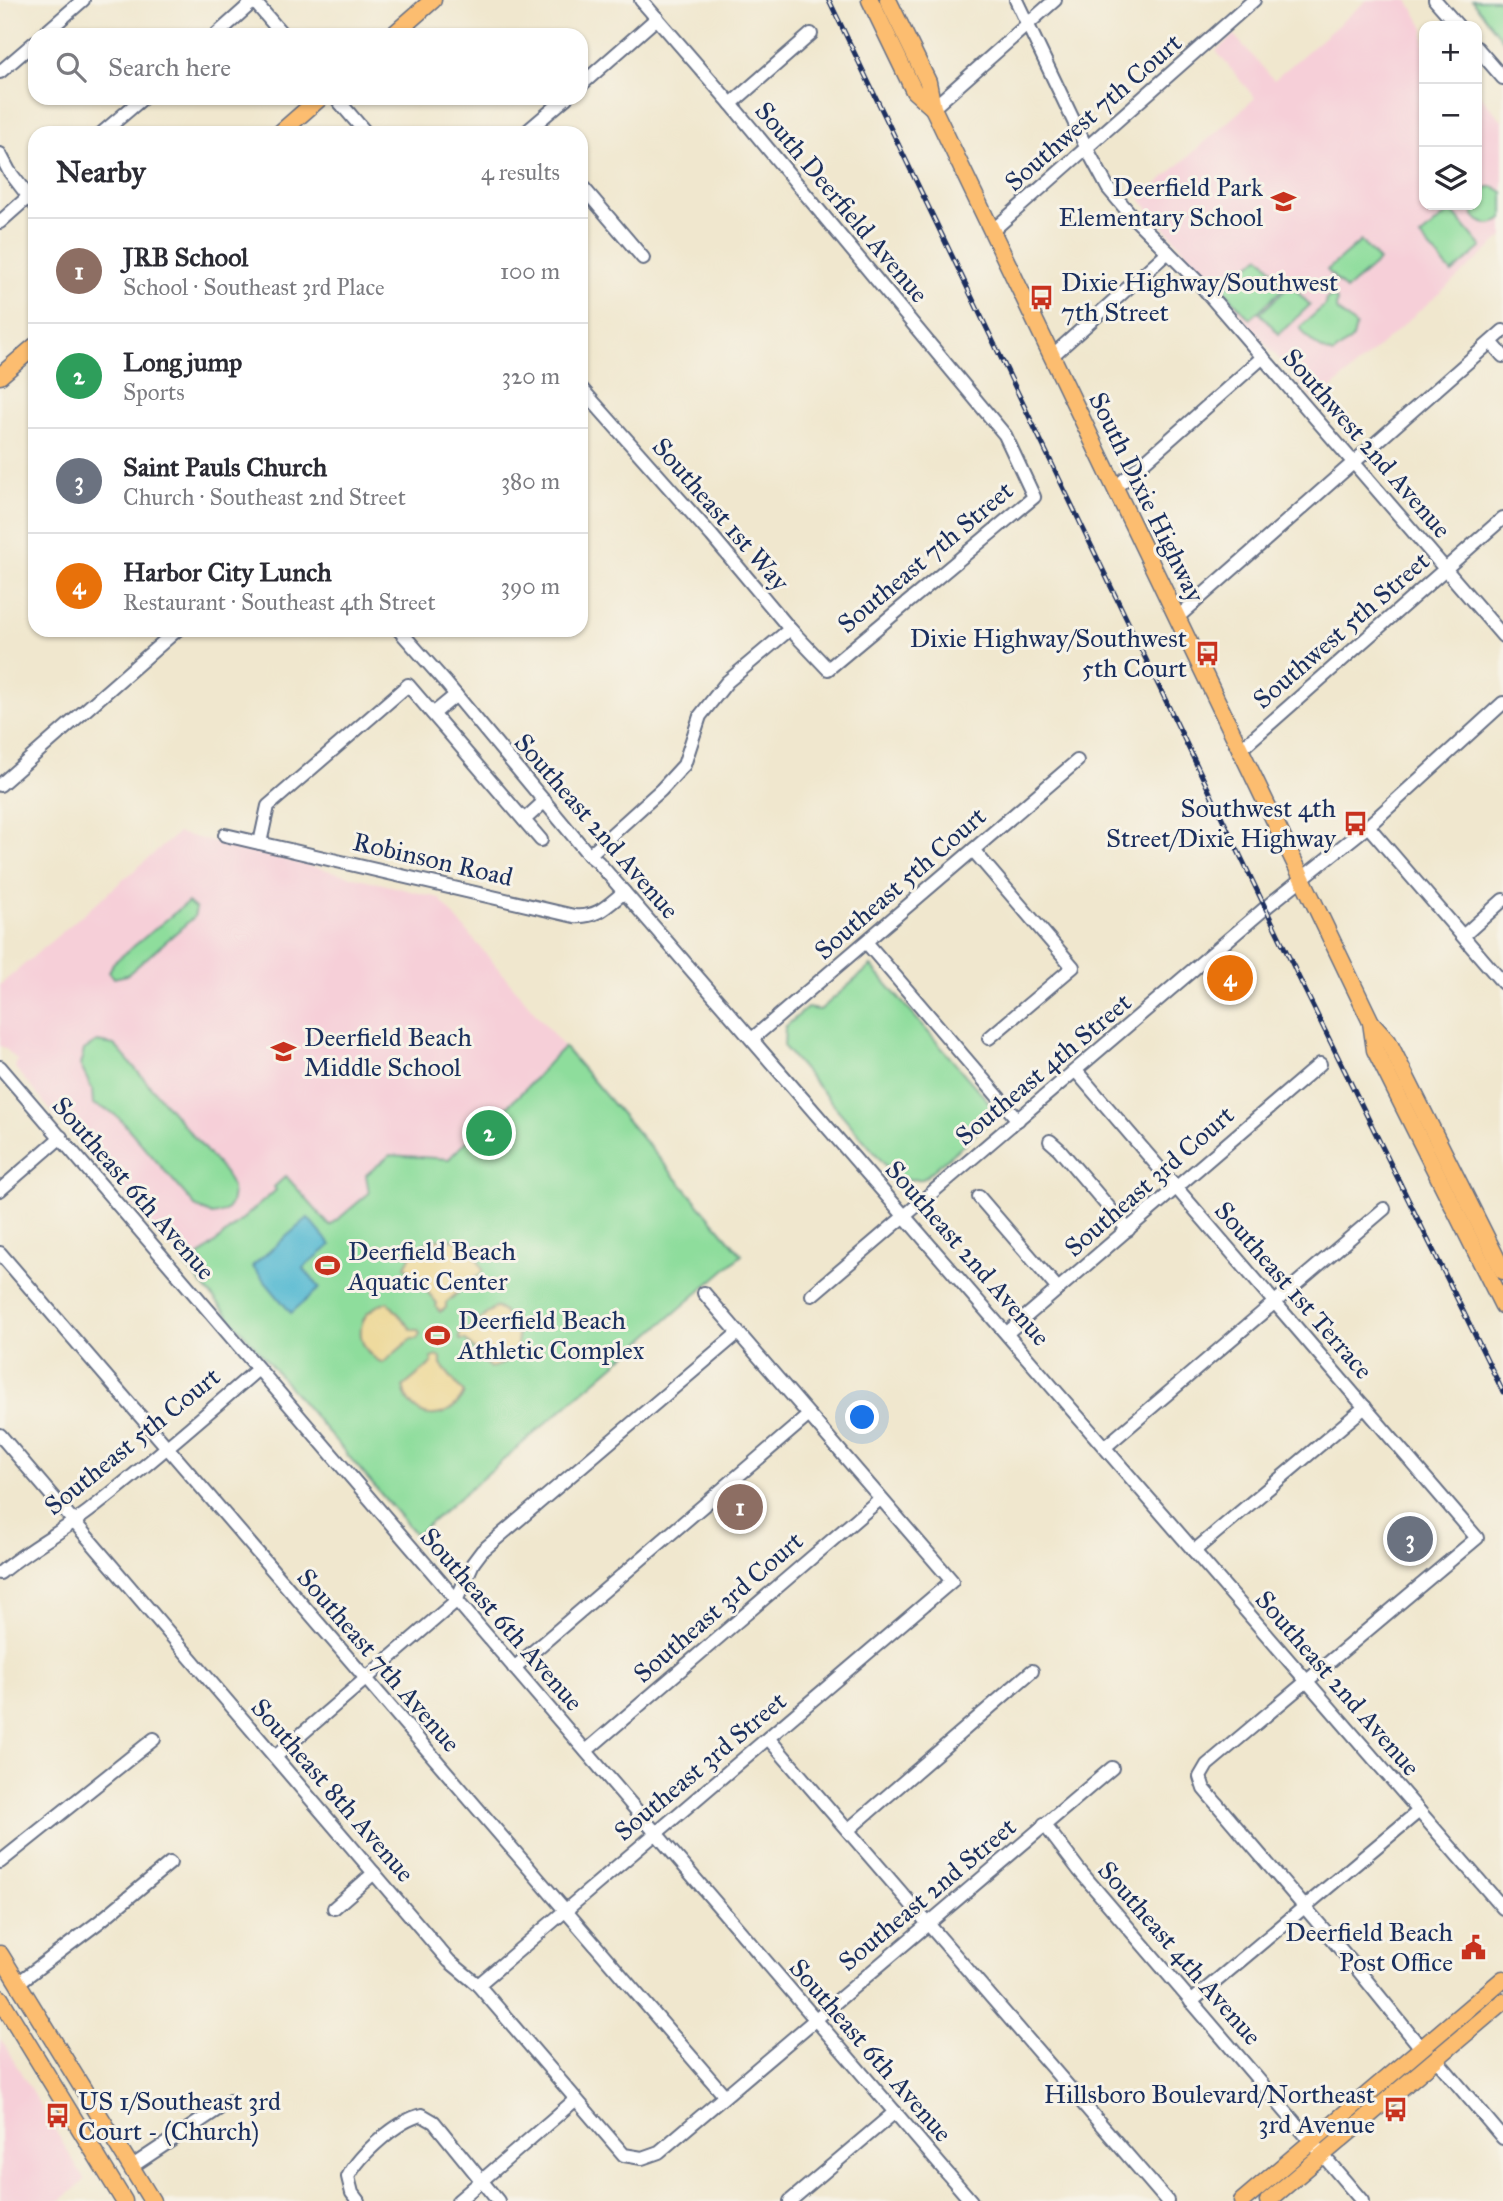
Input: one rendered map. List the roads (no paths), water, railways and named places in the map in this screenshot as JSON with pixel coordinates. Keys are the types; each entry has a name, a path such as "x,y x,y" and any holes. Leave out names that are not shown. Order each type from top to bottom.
{"main road":[{"path":"401,28 433,0"},
{"name":"South Dixie Highway","path":"870,0 914,91 933,108"},
{"name":"South Dixie Highway","path":"888,0 928,82 933,108 1371,1022 1388,1041 1503,1271"},
{"path":"288,126 312,105"},
{"path":"0,376 28,352"},
{"name":"South Dixie Highway","path":"1371,1022 1375,1051 1502,1299"},
{"path":"0,1954 152,2201"},
{"path":"1242,2201 1503,1979"},
{"path":"0,1998 124,2201"},
{"path":"1268,2201 1503,2002"},
{"path":"94,2152 131,2167"},
{"path":"112,2181 134,2189 152,2201"}],"street":[{"path":"51,28 83,0"},
{"name":"South Deerfield Avenue","path":"641,0 731,104 1005,435"},
{"name":"Southwest 2nd Avenue","path":"1016,0 1108,188 1198,282 1503,636"},
{"path":"933,108 1055,0"},
{"path":"1435,0 1454,21"},
{"path":"224,28 254,1 276,28"},
{"name":"Southwest 7th Court","path":"992,231 1249,2"},
{"path":"588,79 657,18"},
{"path":"731,104 811,34"},
{"path":"0,72 28,48"},
{"path":"1482,54 1503,78"},
{"path":"111,126 135,105"},
{"path":"341,105 360,126"},
{"path":"537,126 559,105"},
{"path":"0,154 28,191"},
{"path":"588,193 643,258"},
{"path":"0,222 28,202"},
{"path":"1052,356 1168,252"},
{"path":"1178,617 1503,331"},
{"path":"1491,342 1503,356"},
{"path":"1115,488 1262,357"},
{"name":"Southeast 1st Way","path":"588,396 790,629 828,669"},
{"name":"Southeast 7th Street","path":"828,669 1034,497 1005,435"},
{"name":"Southwest 5th Street","path":"1241,749 1503,518"},
{"path":"589,855 661,790 684,765 700,716 727,682 790,629"},
{"path":"0,785 169,637"},
{"name":"Southeast 2nd Avenue","path":"405,637 589,855 906,1216 1503,1908"},
{"path":"260,843 268,806 408,685 541,840"},
{"path":"433,714 456,695"},
{"name":"Southeast 4th Street","path":"812,1295 1303,878 1368,826 1503,703"},
{"name":"Southeast 5th Court","path":"752,1039 1077,761"},
{"path":"524,820 545,801"},
{"path":"1368,826 1503,984"},
{"name":"Robinson Road","path":"225,835 574,916 588,917 610,905 624,892"},
{"path":"973,850 1073,967 989,1038"},
{"path":"1463,936 1503,900"},
{"path":"866,942 1018,1120"},
{"name":"Southeast 3rd Court","path":"1007,1333 1320,1064"},
{"name":"Southeast 6th Avenue","path":"0,1067 971,2201"},
{"name":"Southeast 1st Terrace","path":"1076,1071 1477,1538 1307,1681"},
{"path":"0,1190 61,1137"},
{"path":"1050,1141 1128,1230"},
{"path":"979,1197 1058,1289"},
{"path":"1105,1447 1384,1209"},
{"name":"Southeast 7th Avenue","path":"0,1253 724,2095"},
{"path":"704,1293 880,1499"},
{"path":"275,1757 456,1601 473,1563 482,1551 738,1333"},
{"name":"Southeast 5th Court","path":"0,1573 20,1556 75,1522 168,1448 258,1369"},
{"path":"1194,1551 1365,1407"},
{"path":"514,1668 808,1415"},
{"name":"Southeast 8th Avenue","path":"0,1435 449,1961 478,1985 624,2155 642,2158"},
{"name":"Southeast 3rd Court","path":"586,1751 880,1499"},
{"name":"Southeast 3rd Street","path":"478,1985 952,1581 880,1499"},
{"path":"848,1830 1032,1671"},
{"path":"1307,1681 1207,1765 1200,1777 1204,1789 1421,2048"},
{"path":"768,1738 1167,2201"},
{"path":"0,1862 154,1739"},
{"name":"Southeast 2nd Street","path":"642,2158 659,2152 1112,1768"},
{"path":"1191,2002 1419,1811"},
{"name":"Southeast 4th Avenue","path":"1044,1824 1079,1870 1362,2201"},
{"path":"9,1972 99,1922 170,1863"},
{"path":"334,1908 374,1873"},
{"path":"1436,2059 1503,2138"},
{"path":"458,2201 575,2100"},
{"path":"131,2167 230,2101"},
{"path":"790,2201 895,2112"},
{"path":"358,2201 352,2193 348,2177 356,2163 408,2118 422,2115 434,2122 498,2201"}],"water":[{"path":"308,1218 331,1245 303,1268 320,1288 291,1313 252,1266"}],"railway":[{"path":"829,0 1302,984 1503,1392"}],"place":[{"name":"Deerfield Park Elementary School","path":"1283,202"},
{"name":"Dixie Highway/Southwest 7th Street","path":"1041,297"},
{"name":"Dixie Highway/Southwest 5th Court","path":"1207,653"},
{"name":"Southwest 4th Street/Dixie Highway","path":"1356,823"},
{"name":"Harbor City Lunch","path":"1230,978"},
{"name":"Deerfield Beach Middle School","path":"284,1052"},
{"name":"Long jump","path":"489,1133"},
{"name":"Deerfield Beach Aquatic Center","path":"328,1266"},
{"name":"Deerfield Beach Athletic Complex","path":"438,1335"},
{"name":"JRB School","path":"740,1507"},
{"name":"Saint Pauls Church","path":"1410,1539"},
{"name":"Deerfield Beach Post Office","path":"1473,1947"},
{"name":"Hillsboro Boulevard/Northeast 3rd Avenue","path":"1395,2109"},
{"name":"US 1/Southeast 3rd Court - (Church)","path":"58,2116"}]}
